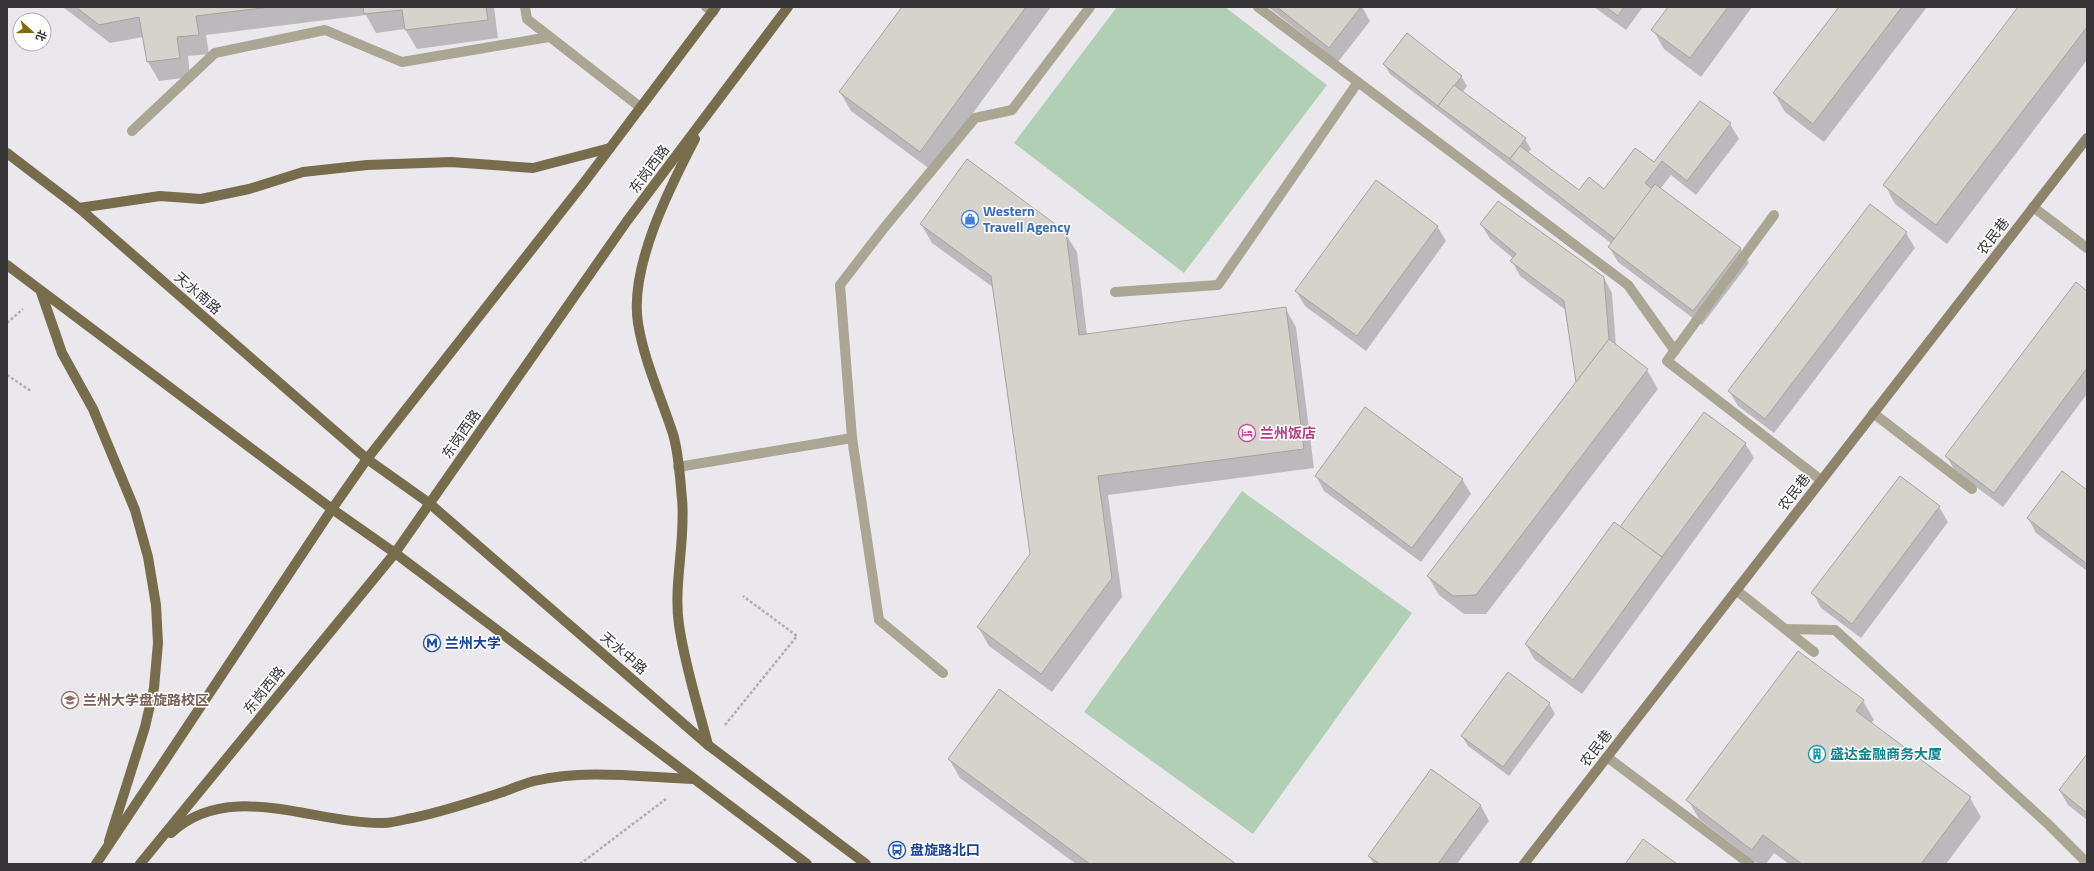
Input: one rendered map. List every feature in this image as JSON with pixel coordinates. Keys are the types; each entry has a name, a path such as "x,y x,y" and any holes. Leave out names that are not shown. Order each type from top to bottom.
{"main road":[{"name":"东岗西路","path":"143,861 394,553 627,221 788,7"},
{"path":"96,864 106,852 332,509 367,459 610,148 712,9"},
{"path":"708,745 679,625 678,598 682,506 678,467 673,436 643,348 638,321 638,288 644,259 661,206 700,130 730,85"},
{"path":"79,208 160,196 201,199 248,189 303,172 367,165 451,162 533,168 610,148"},
{"name":"天水南路","path":"7,153 79,208 367,459"},
{"path":"7,265 332,509 394,553 807,864"},
{"path":"41,292 62,353 93,409 135,510 148,557 156,605 158,643 154,688 145,727 106,852"},
{"name":"天水中路","path":"367,459 429,503 708,745 866,864"},
{"path":"143,861 180,825 225,806 284,808 348,822 385,823 424,816 532,781 562,776 694,778"}],"street":[{"name":"农民巷","path":"1524,864 2087,138"}],"lane":[{"path":"525,7 527,19 640,107"},
{"path":"943,673 878,620 852,438 840,285 884,228 975,118 1012,110 1090,7"},
{"path":"1258,7 1628,286 1675,351"},
{"path":"132,131 215,53 325,30 402,62 549,37"},
{"path":"1115,292 1218,285 1358,82"},
{"path":"2033,207 2087,248"},
{"path":"1774,215 1667,361 1821,480"},
{"path":"1873,413 1972,488"},
{"path":"678,467 852,438"},
{"path":"1736,590 1814,652"},
{"path":"1785,629 1834,630 2048,824 2087,863"},
{"path":"1607,757 1750,864"}],"path":[{"path":"7,375 31,391"},
{"path":"708,745 797,636 743,596"},
{"path":"580,864 694,778"}],"green space":[{"path":"1117,7 1225,7 1327,85 1184,273 1014,143"},
{"path":"1242,491 1412,613 1253,834 1084,712"}],"building":[{"path":"76,7 270,7 196,16 199,35 177,37 180,58 147,62 139,17 99,25"},
{"path":"363,7 486,7 488,20 405,30 402,10 364,14"},
{"path":"902,7 1026,7 920,152 839,92"},
{"path":"1277,7 1361,7 1329,48"},
{"path":"1606,7 1624,7 1618,16"},
{"path":"1668,7 1728,7 1690,58 1651,30"},
{"path":"1839,7 1902,7 1813,124 1773,93"},
{"path":"2018,7 2087,7 2087,27 1936,225 1883,185"},
{"path":"1407,33 1462,76 1438,106 1383,64"},
{"path":"1454,85 1526,138 1510,159 1438,106"},
{"path":"1700,101 1731,123 1687,181 1662,161 1645,183 1652,189 1615,239 1510,159 1520,146 1579,190 1589,177 1604,189 1635,148 1654,162"},
{"name":"兰州饭店","path":"967,159 1066,232 1079,335 1286,307 1304,449 1098,476 1112,578 1041,674 977,627 1030,554 991,276 920,224"},
{"path":"1376,180 1438,226 1357,336 1295,291"},
{"path":"1655,184 1741,248 1693,311 1608,247"},
{"path":"1498,201 1604,277 1609,339 1576,382 1564,301 1510,261 1516,254 1480,224"},
{"path":"1870,204 1907,232 1765,419 1728,391"},
{"path":"2076,282 2087,291 2087,368 1994,493 1945,456"},
{"path":"1609,339 1648,369 1476,595 1453,596 1427,576"},
{"path":"1365,407 1463,479 1412,548 1315,476"},
{"path":"1704,412 1746,443 1662,557 1620,527"},
{"path":"2062,471 2087,490 2087,564 2027,518"},
{"path":"1900,476 1940,506 1852,624 1811,593"},
{"path":"1614,522 1662,557 1573,680 1525,644"},
{"name":"盛达金融商务大厦","path":"1798,651 1864,700 1856,711 1971,797 1921,864 1802,864 1763,835 1752,850 1686,800"},
{"path":"1508,672 1550,703 1503,767 1461,736"},
{"path":"999,689 1236,864 1090,864 948,759"},
{"path":"2087,754 2087,813 2059,790"},
{"path":"1431,769 1481,805 1438,864 1380,864 1368,856"},
{"path":"1643,839 1677,864 1625,864"}],"place":[{"name":"Western Travell Agency","path":"970,219"},
{"name":"兰州饭店","path":"1247,433"},
{"name":"兰州大学","path":"432,643"},
{"name":"兰州大学盘旋路校区","path":"70,700"},
{"name":"盛达金融商务大厦","path":"1817,754"},
{"name":"盘旋路北口","path":"897,850"}]}
